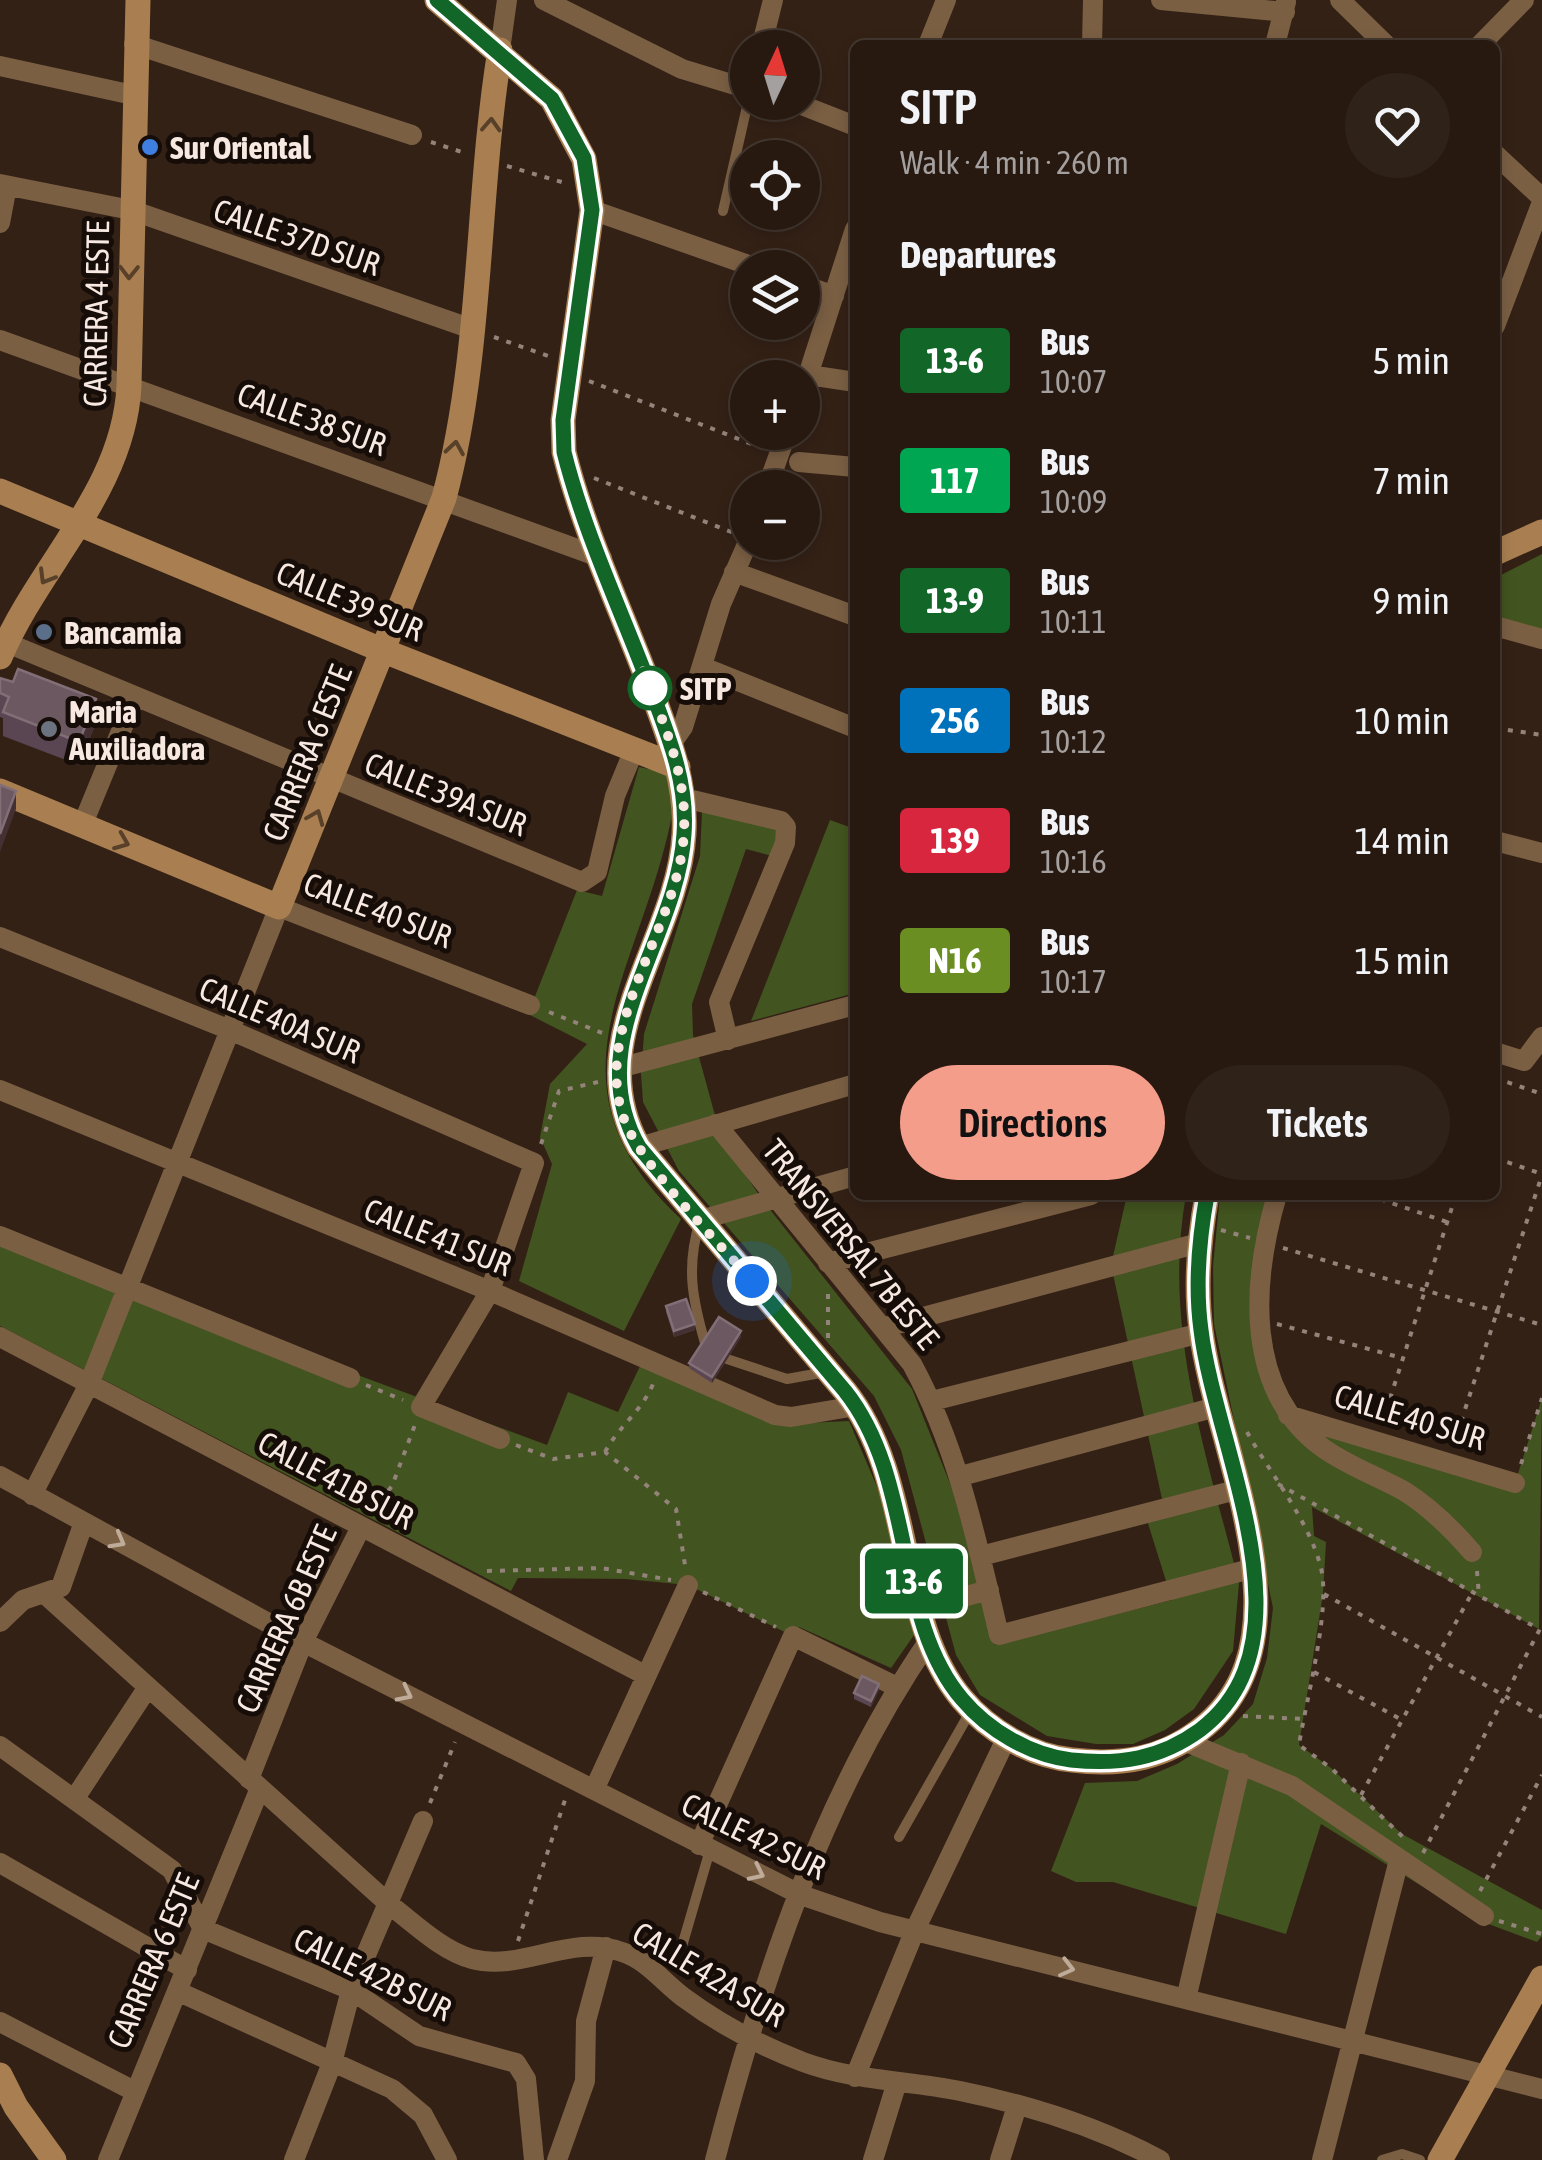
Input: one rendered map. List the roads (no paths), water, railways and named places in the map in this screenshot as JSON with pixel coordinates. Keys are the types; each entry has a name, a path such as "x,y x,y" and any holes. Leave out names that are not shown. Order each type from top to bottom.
{"street":[{"name":"CARRERA 4 ESTE","path":"2,647 79,522 119,446 130,386 132,94 138,0"},
{"path":"438,0 535,81 563,114 584,158 592,200 569,364 564,452 674,756 684,798 678,869 622,1041 618,1073 624,1117 639,1147 856,1406 884,1459 930,1639 949,1682 971,1710 1007,1737 1062,1759 1093,1762 1146,1758 1184,1740 1216,1715 1245,1672 1253,1644 1258,1620 1254,1568 1201,1332 1201,1234 1206,1200"},
{"name":"CARRERA 6 ESTE","path":"32,1494 89,1384 444,498 454,462 472,329 508,0"},
{"path":"544,0 682,69 730,84"},
{"path":"766,30 773,0"},
{"path":"930,40 946,0"},
{"path":"1092,40 1093,0"},
{"path":"1161,0 1286,6"},
{"path":"1340,0 1381,40"},
{"path":"1485,40 1524,0"},
{"path":"1276,40 1286,6"},
{"path":"1286,6 1286,40"},
{"path":"134,44 412,136"},
{"path":"0,66 132,94"},
{"path":"820,112 850,124"},
{"path":"1500,159 1542,200 1500,313"},
{"path":"0,224 4,185"},
{"name":"CALLE 37D SUR","path":"4,185 130,210 472,329"},
{"path":"592,200 730,257"},
{"path":"814,360 850,248"},
{"path":"820,291 834,296"},
{"name":"CALLE 38 SUR","path":"0,340 602,558"},
{"path":"820,383 850,382"},
{"path":"781,470 789,459 789,450"},
{"path":"789,459 850,466"},
{"name":"CALLE 39 SUR","path":"0,491 634,750 674,756"},
{"path":"1500,551 1541,531"},
{"path":"674,756 739,560"},
{"path":"734,572 850,614"},
{"path":"1500,627 1542,639"},
{"name":"CALLE 39A SUR","path":"2,647 136,697 579,882 593,878 615,796 634,750"},
{"path":"703,667 850,726"},
{"path":"82,826 136,697"},
{"name":"CALLE 40 SUR","path":"0,792 530,1005"},
{"path":"684,798 781,821 786,827 785,843 719,1002 728,1040"},
{"path":"1500,843 1542,854"},
{"name":"CALLE 40A SUR","path":"0,937 230,1030 534,1162 490,1291"},
{"path":"618,1073 850,1007"},
{"path":"1500,1054 1524,1061 1542,1036"},
{"path":"639,1147 850,1085"},
{"name":"CALLE 41 SUR","path":"0,1090 490,1291 775,1415 791,1417 856,1406"},
{"name":"TRANSVERSAL 7B ESTE","path":"716,1124 828,1263 886,1327 932,1402 961,1476 1000,1636 1254,1568"},
{"path":"700,1220 850,1177"},
{"path":"828,1263 1072,1200"},
{"path":"1276,1200 1259,1278 1260,1320 1268,1376 1286,1414 1325,1450 1432,1511 1472,1552"},
{"path":"886,1327 1201,1234"},
{"path":"0,1236 350,1378"},
{"path":"490,1291 421,1408 500,1439"},
{"path":"932,1402 1201,1332"},
{"name":"CALLE 41B SUR","path":"0,1337 646,1675"},
{"path":"961,1476 1216,1407"},
{"name":"CALLE 40 SUR","path":"1286,1414 1515,1483"},
{"name":"CALLE 42 SUR","path":"1,1477 303,1642 800,1895 915,1930 1542,2088"},
{"path":"981,1556 1236,1490"},
{"path":"0,1622 22,1600 62,1587 84,1522"},
{"name":"CARRERA 6B ESTE","path":"255,1784 303,1642 360,1527"},
{"path":"594,1790 688,1585"},
{"path":"921,1608 989,1590"},
{"name":"CALLE 42A SUR","path":"46,1595 390,1905 459,1954 483,1961 584,1946 606,1947 646,1964 697,2007 798,2060 855,2076 960,2091 1017,2106 1127,2152 1160,2160"},
{"path":"704,1848 793,1636 897,1686"},
{"path":"715,2160 748,2036 800,1895 864,1749 897,1686 930,1639"},
{"path":"75,1798 148,1687"},
{"path":"855,2076 915,1930 1007,1737"},
{"path":"1184,1740 1292,1786 1409,1859 1478,1912"},
{"path":"0,1746 172,1870 203,1929"},
{"path":"1186,1998 1241,1763"},
{"name":"CARRERA 6 ESTE","path":"108,2160 187,1970 255,1784"},
{"path":"294,2160 332,2063 351,1990 423,1821"},
{"path":"1322,2160 1352,2039 1409,1859"},
{"path":"0,1863 187,1970"},
{"name":"CALLE 42B SUR","path":"203,1929 351,1990 419,2036 516,2063 526,2079 534,2160"},
{"path":"557,2160 585,2081 586,2021 606,1947"},
{"path":"1440,2160 1542,1978"},
{"path":"177,1991 403,2096 432,2126 441,2156"},
{"path":"0,2022 134,2091"},
{"path":"0,2075 16,2107 54,2160"},
{"path":"873,2160 897,2082"},
{"path":"1000,2160 1017,2106"}],"lane":[{"path":"722,210 744,120"},
{"path":"700,1220 690,1254 689,1278 705,1343"},
{"path":"726,1359 787,1379 828,1372"},
{"path":"899,1837 971,1710"},
{"path":"680,1953 704,1848"},
{"path":"1382,2160 1402,2154 1420,2160"}],"place":[{"name":"Sur Oriental","path":"150,147"},
{"name":"Bancamia","path":"44,632"},
{"name":"SITP","path":"650,688"},
{"name":"Maria Auxiliadora","path":"49,729"}]}
